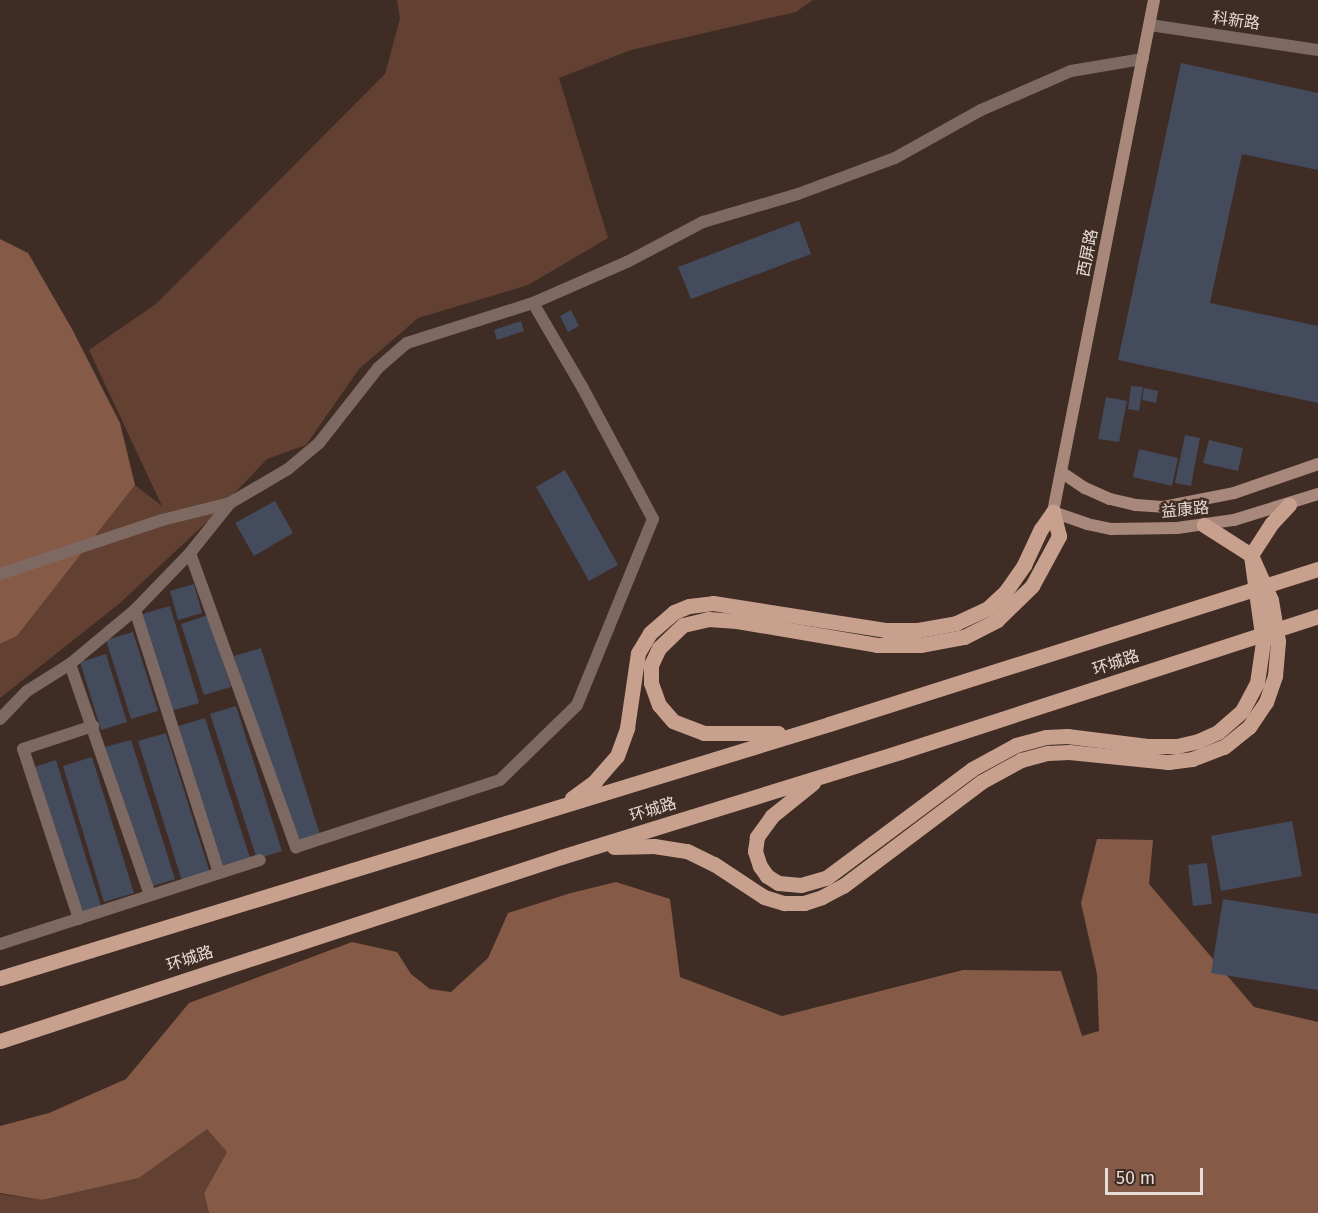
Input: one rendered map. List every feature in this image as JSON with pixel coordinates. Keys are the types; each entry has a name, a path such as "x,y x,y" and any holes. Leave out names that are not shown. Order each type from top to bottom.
{"main road":[{"name":"西屏路","path":"1053,512 1155,0"},
{"name":"益康路","path":"1061,472 1085,488 1110,499 1136,505 1163,507 1234,493 1318,464"},
{"name":"益康路","path":"1053,512 1087,524 1111,529 1158,530 1234,520 1318,494"},
{"path":"829,774 782,807 760,831 755,846 756,857 762,870 774,881 801,885 826,878 972,769 1016,745 1046,737 1067,736 1167,746 1189,744 1208,737 1227,726 1242,711 1253,693 1260,672 1263,642 1251,555 1272,523 1289,504"},
{"path":"811,729 728,735 695,731 680,725 665,714 654,695 651,671 654,655 678,628 708,619 737,621 877,645 920,645 964,637 997,620 1032,586 1059,536 1053,512"},
{"path":"553,809 595,781 617,756 627,728 638,653 650,633 674,612 695,605 713,603 885,630 918,630 956,623 981,613 1006,591 1053,512"},
{"path":"579,852 645,846 687,851 708,860 764,897 784,903 804,903 843,886 981,782 1021,760 1048,753 1069,752 1168,762 1192,759 1215,751 1233,741 1255,719 1270,694 1277,669 1278,641 1275,613 1267,587 1251,555 1204,525"},
{"name":"环城路","path":"0,978 829,724 1318,569"},
{"name":"环城路","path":"0,1041 561,857 900,752 1318,616"}],"street":[{"name":"科新路","path":"1150,25 1318,50"},
{"path":"0,574 162,520 230,503 288,470 319,443 378,368 407,343 533,303 627,262 703,222 798,194 895,158 981,110 1071,71 1143,59"},
{"path":"190,553 296,847 500,780 577,705 653,519 581,385 533,303"},
{"path":"0,719 27,691 70,664 135,610 190,553 230,503"},
{"path":"135,610 219,873"},
{"path":"70,664 150,896"},
{"path":"79,919 23,749 93,726"},
{"path":"0,944 260,860"}],"shaded area":[{"path":"397,0 813,0 796,12 631,50 559,78 608,238 528,285 418,318 359,369 306,445 267,459 211,518 119,604 0,698 0,644 17,636 135,485 162,506 89,350 156,304 385,74 400,19"},
{"path":"0,239 28,253 72,329 120,423 135,485 17,636 0,644"},
{"path":"1097,839 1153,840 1149,884 1254,1007 1318,1022 1318,1213 209,1213 204,1193 227,1152 207,1129 139,1178 42,1200 0,1193 0,1126 49,1113 126,1079 189,1003 352,942 397,952 411,974 430,989 451,992 488,958 508,913 571,893 616,882 670,899 680,977 782,1016 963,970 1061,971 1082,1036 1099,1031 1097,974 1081,903"},
{"path":"207,1128 227,1152 204,1193 209,1213 0,1213 0,1194 42,1200 139,1178"}],"building":[{"path":"1181,63 1318,93 1318,170 1242,154 1210,303 1318,326 1318,403 1118,360"},
{"path":"799,221 811,254 691,299 678,267"},
{"path":"571,310 579,326 568,332 560,316"},
{"path":"521,321 524,331 497,340 494,330"},
{"path":"1131,386 1143,387 1139,411 1128,409"},
{"path":"1144,388 1158,391 1156,403 1142,400"},
{"path":"1106,397 1127,401 1119,442 1098,439"},
{"path":"1185,435 1200,438 1191,486 1175,483"},
{"path":"1209,440 1243,448 1238,471 1203,463"},
{"path":"1139,449 1178,458 1172,486 1133,477"},
{"path":"565,470 618,565 589,581 536,487"},
{"path":"275,501 293,533 254,556 235,523"},
{"path":"194,584 202,613 178,620 170,591"},
{"path":"170,606 199,703 171,711 142,614"},
{"path":"208,615 231,687 204,695 181,624"},
{"path":"133,632 158,711 131,719 106,640"},
{"path":"261,648 323,844 295,852 234,656"},
{"path":"106,654 127,722 101,730 80,662"},
{"path":"236,706 282,851 257,859 210,714"},
{"path":"205,718 251,861 222,870 176,727"},
{"path":"166,733 210,873 182,881 138,741"},
{"path":"131,740 175,879 150,887 105,747"},
{"path":"92,757 134,893 104,902 63,766"},
{"path":"56,760 101,906 79,913 34,767"},
{"path":"1292,821 1302,876 1221,891 1211,836"},
{"path":"1207,863 1212,904 1193,906 1188,865"},
{"path":"1223,899 1318,914 1318,990 1211,973"}]}
